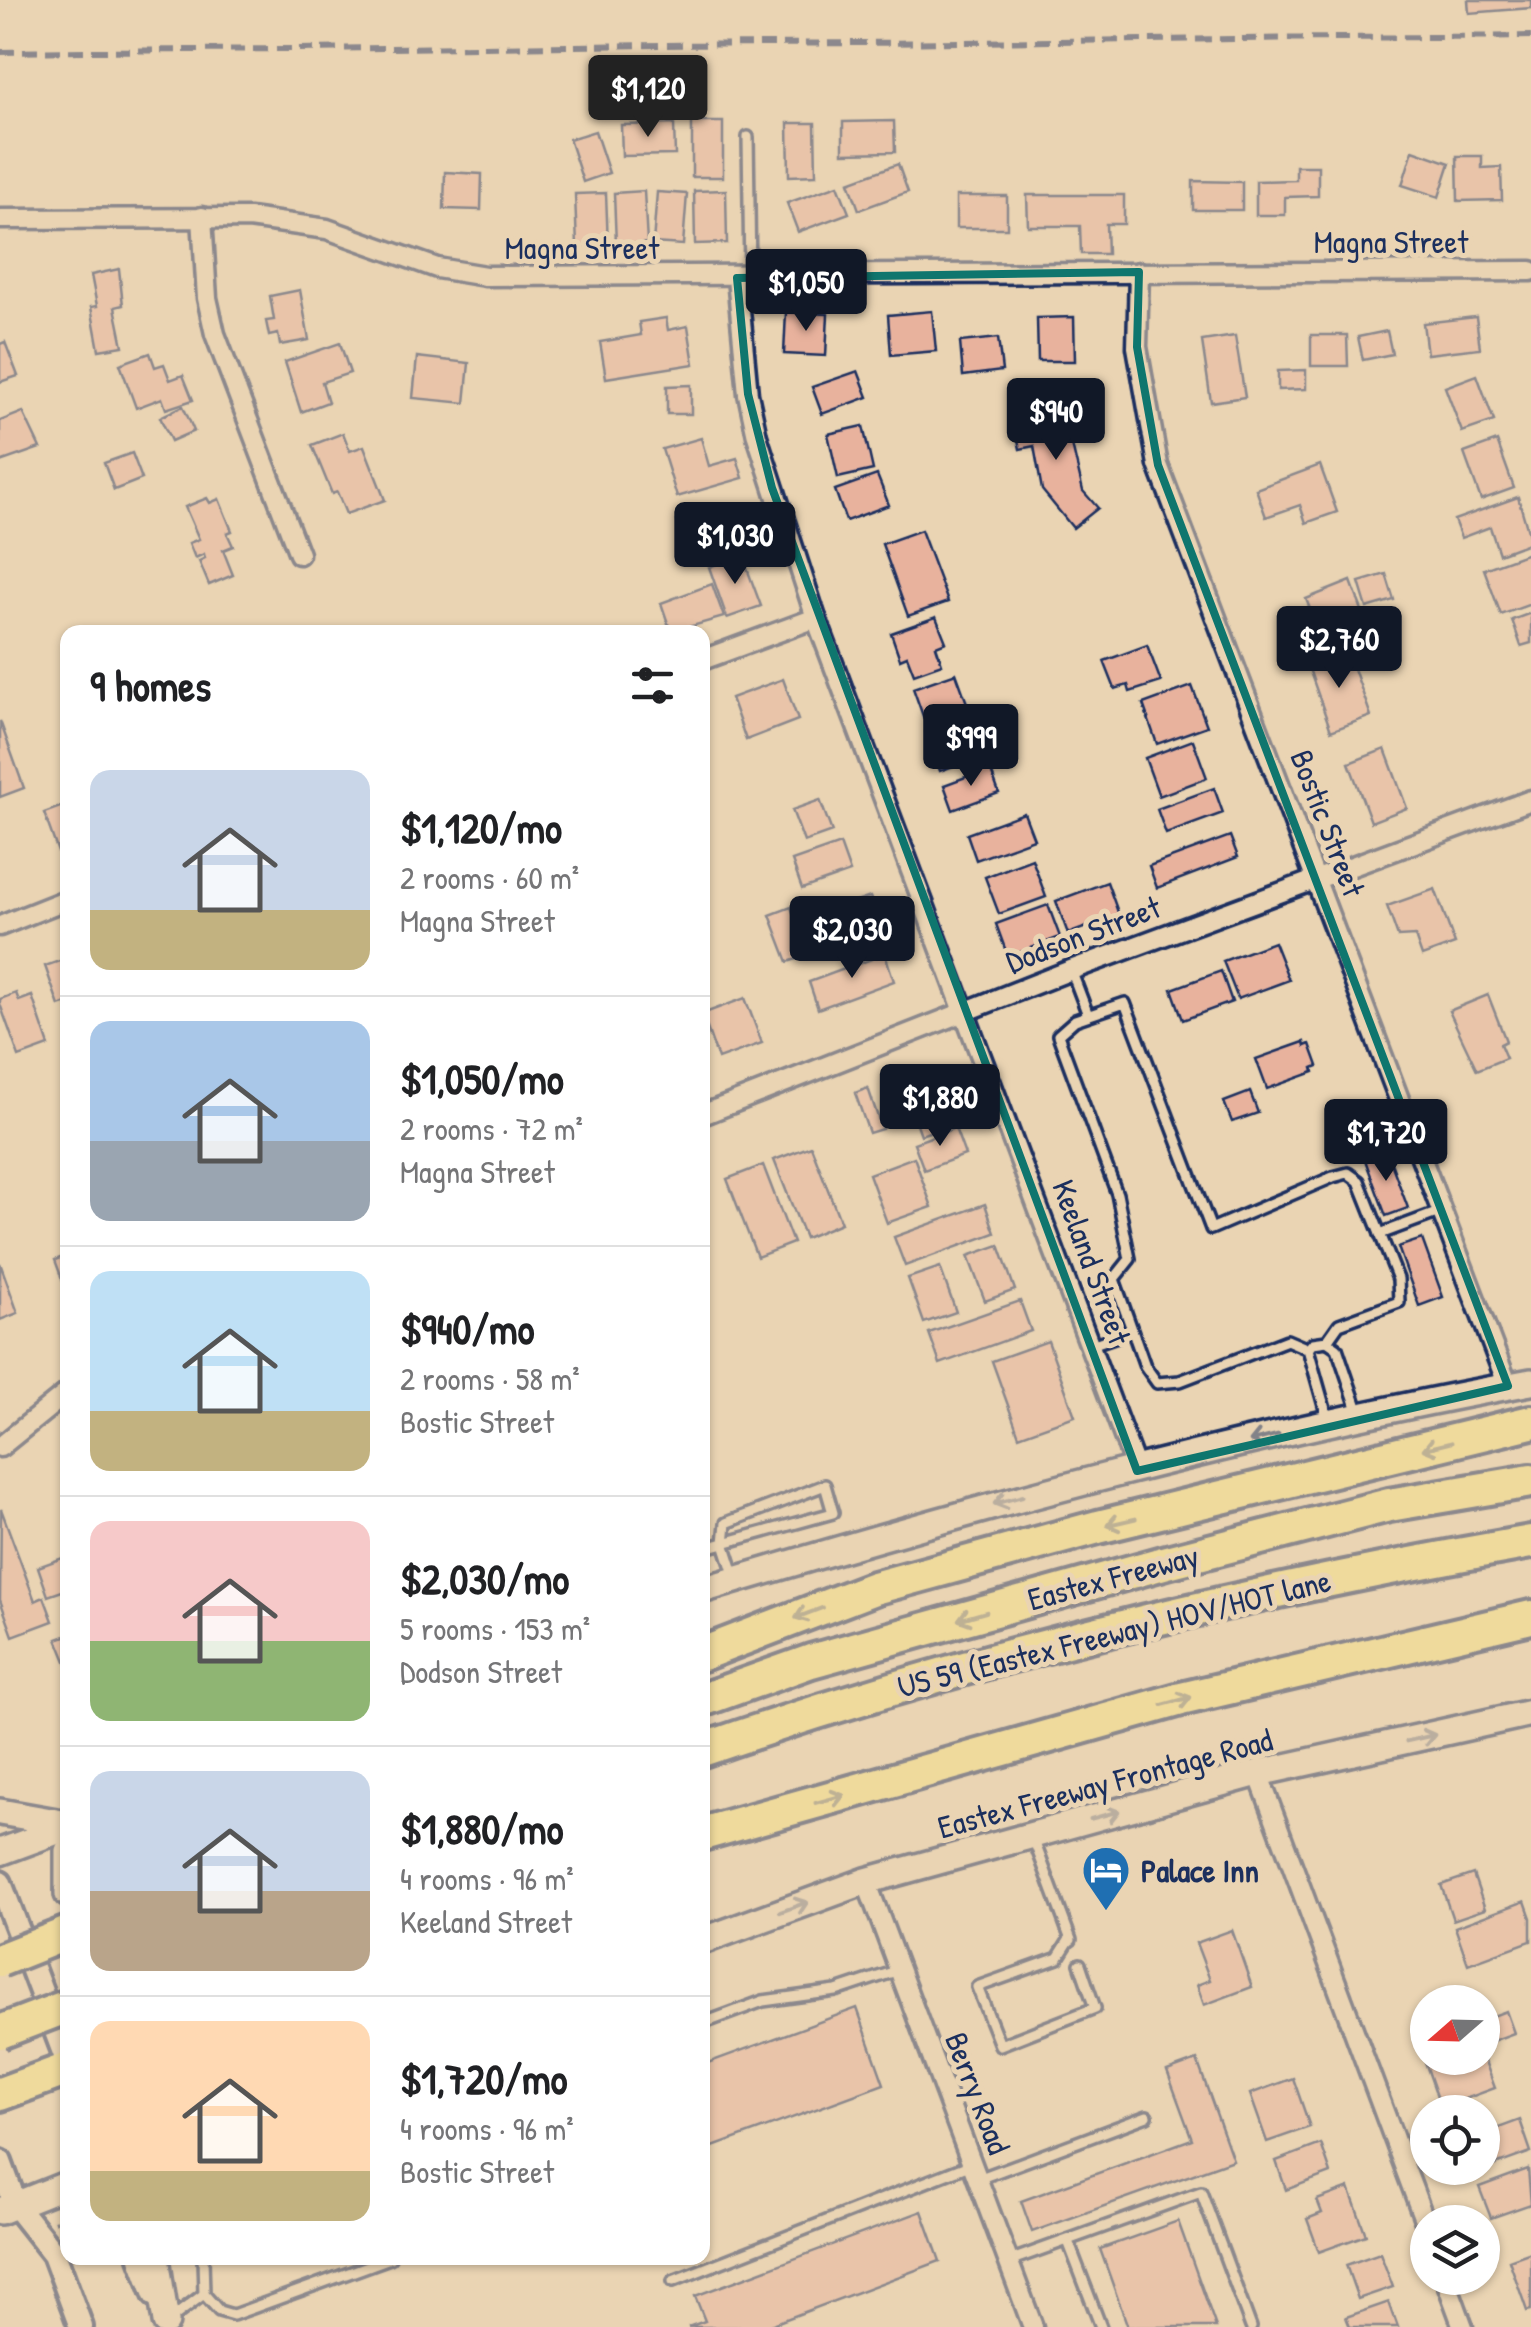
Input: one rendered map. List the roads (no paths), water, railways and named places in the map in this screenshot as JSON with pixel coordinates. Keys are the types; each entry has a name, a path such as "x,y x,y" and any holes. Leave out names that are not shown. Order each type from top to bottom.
{"highway":[{"path":"710,1651 893,1582 1098,1527 1531,1422"},
{"name":"Eastex Freeway","path":"710,1697 811,1661 1167,1562 1389,1505 1531,1481"},
{"name":"US 59 (Eastex Freeway) HOV/HOT lane","path":"710,1747 804,1714 1112,1626 1330,1576 1531,1542"},
{"path":"710,1832 1181,1699 1531,1617"},
{"path":"0,1960 60,1937"},
{"path":"0,2032 60,2009"},
{"path":"0,2094 60,2069"}],"main road":[{"path":"710,1588 1010,1498 1137,1471 1329,1422 1520,1384"},
{"name":"Eastex Freeway Frontage Road","path":"710,1938 866,1881 1258,1772 1531,1713"},
{"path":"0,1812 60,1824"},
{"path":"0,1852 60,1829"},
{"path":"8,2208 60,2187"},
{"path":"157,2265 166,2325"}],"street":[{"path":"202,217 207,298 215,334 299,554"},
{"name":"Magna Street","path":"0,220 249,218 327,230 437,268 485,276 744,278 1531,271"},
{"name":"Bostic Street","path":"1140,272 1137,347 1158,465 1442,1210 1520,1384"},
{"name":"Keeland Street","path":"744,278 754,422 816,618 967,1010 1137,1471"},
{"path":"710,657 816,618"},
{"name":"Dodson Street","path":"710,1111 1071,970 1531,800"},
{"path":"0,926 60,902"},
{"path":"0,1447 60,1398"},
{"path":"1258,1772 1419,2205"},
{"name":"Berry Road","path":"866,1881 1034,2327"},
{"path":"0,1883 60,2044"},
{"path":"0,2162 8,2208 54,2254 81,2327"},
{"path":"144,2265 166,2325"},
{"path":"1452,2295 1464,2327"}],"lane":[{"path":"744,278 748,137"},
{"path":"1071,970 1088,1015"},
{"path":"1308,1349 1287,1340 1180,1381 1157,1383 1145,1366 1114,1279 1130,1259 1118,1194 1058,1035 1088,1015 1125,1003 1211,1229 1348,1173 1359,1180 1398,1279 1400,1302 1339,1324 1327,1341"},
{"path":"1380,1234 1442,1210"},
{"path":"1091,1345 1132,1331"},
{"path":"1308,1349 1313,1343 1327,1341 1337,1348 1360,1416"},
{"path":"1308,1349 1329,1422"},
{"path":"710,1547 724,1543 832,1513 825,1484 726,1523 724,1543 735,1580"},
{"path":"1032,1835 1071,1942 1058,1958 978,1987 1000,2045 1096,2008 1080,1964"},
{"path":"710,2021 763,2000 836,1991 900,1970"},
{"path":"673,2280 975,2171 1147,2116"},
{"path":"1009,2262 1201,2192 1251,2327"},
{"path":"1068,2241 1101,2327"},
{"path":"203,2265 204,2294 219,2311 233,2314 370,2265"},
{"path":"166,2325 204,2294"}],"railway":[{"path":"0,52 1531,36"}],"place":[{"name":"Palace Inn","path":"1106,1912"}]}
